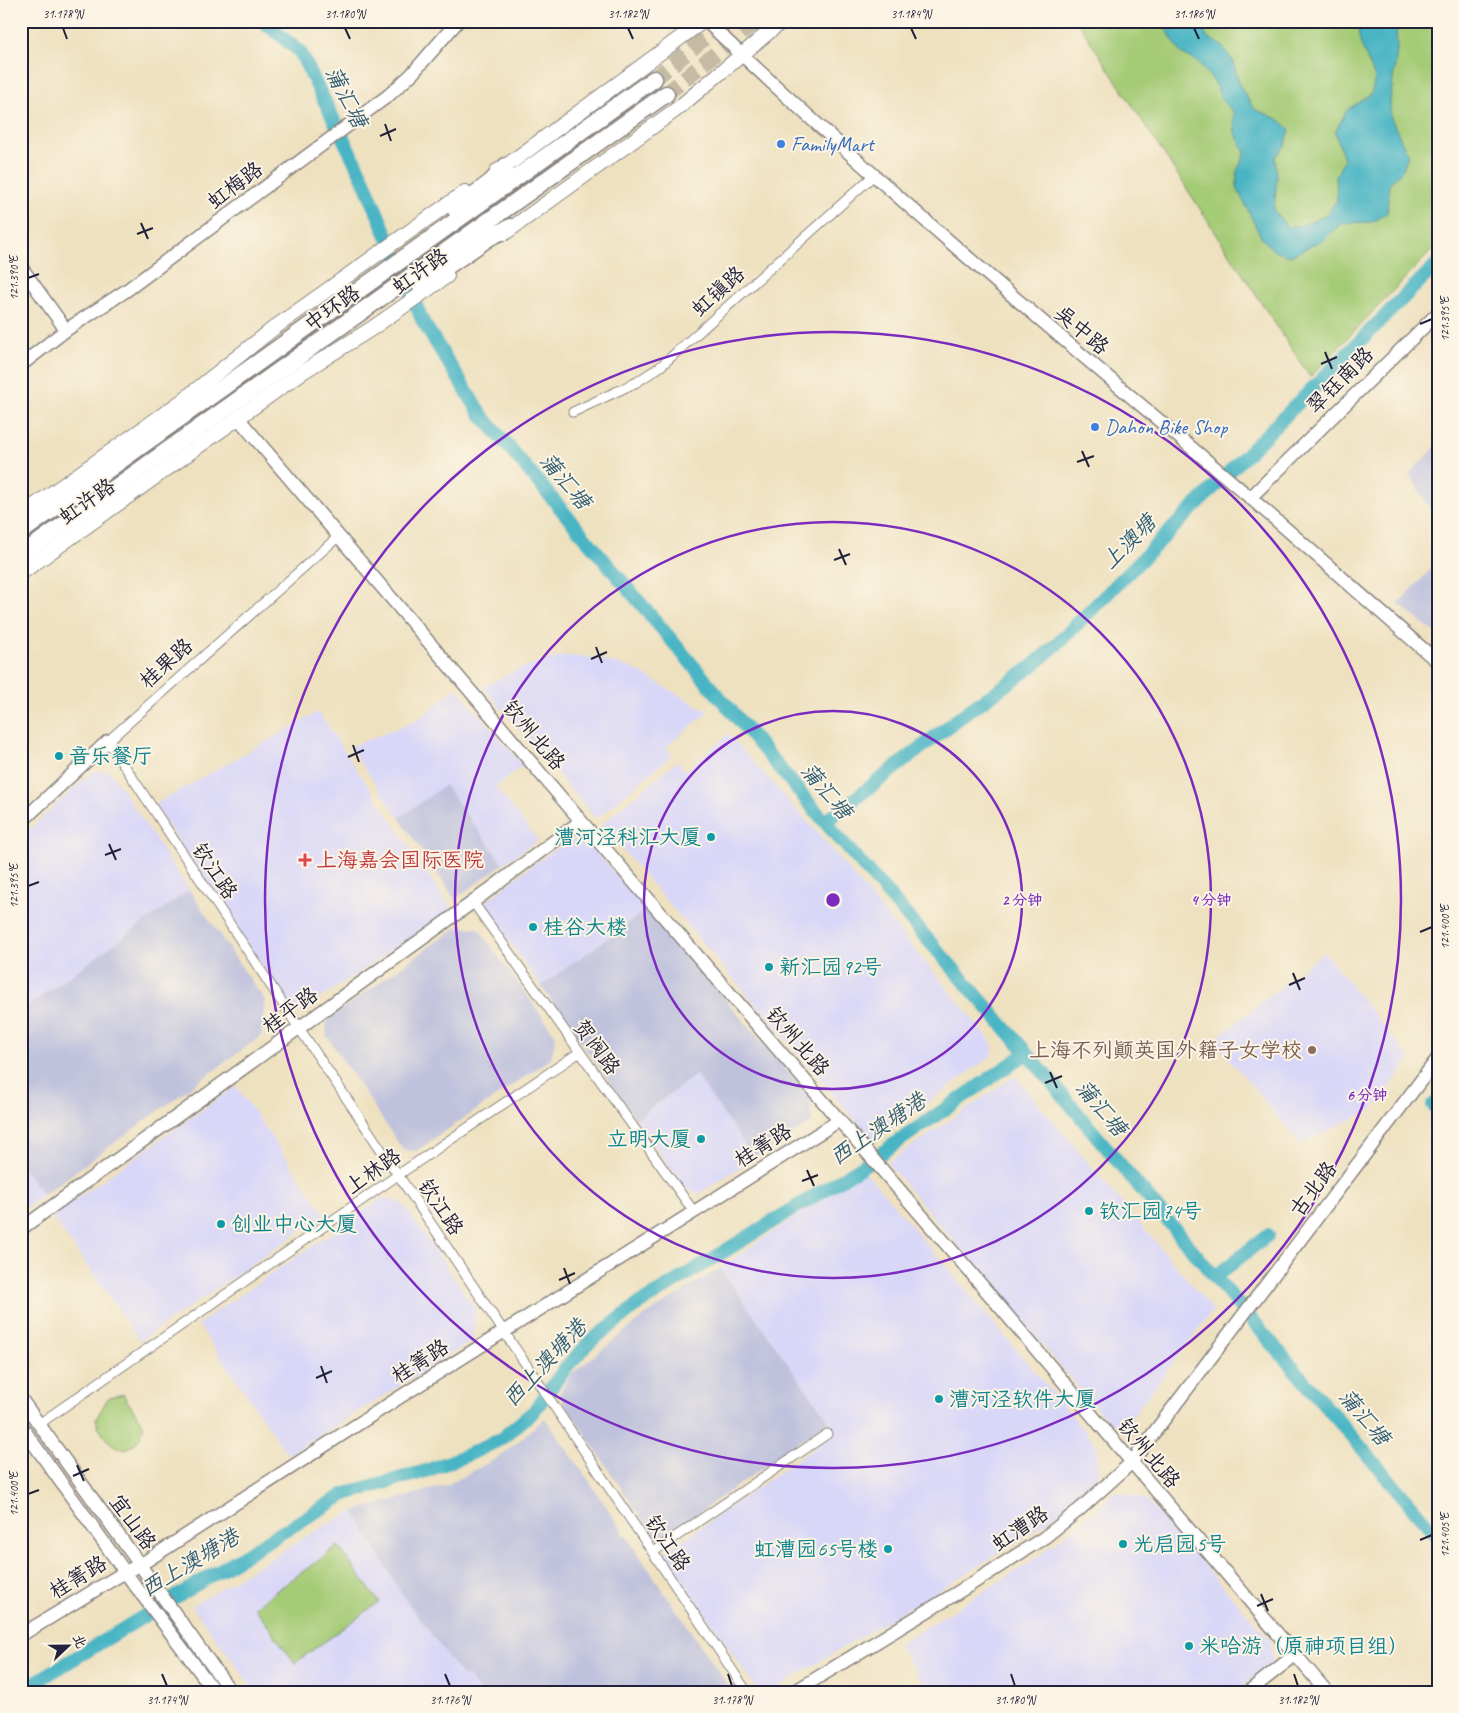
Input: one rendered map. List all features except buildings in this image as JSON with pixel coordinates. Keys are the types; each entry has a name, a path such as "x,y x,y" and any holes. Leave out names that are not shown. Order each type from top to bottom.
{"highway":[{"name":"中环路","path":"21,532 255,366 373,269 654,79"},
{"name":"中环路","path":"21,555 308,352 390,305 431,276 666,94"},
{"path":"414,240 491,182 506,166"},
{"path":"431,276 490,237 511,227"}],"main road":[{"path":"506,166 704,21"},
{"path":"511,227 677,109 782,21"},
{"name":"虹许路","path":"21,515 182,401 274,328 373,269"},
{"name":"虹许路","path":"21,573 301,373 390,305"}],"street":[{"name":"虹梅路","path":"21,365 66,330 126,290 389,94 412,74 458,21"},
{"name":"吴中路","path":"704,21 873,176 1213,466 1438,662"},
{"name":"虹镇路","path":"573,412 638,382 661,366 873,176"},
{"path":"21,267 66,330"},
{"name":"翠钰南路","path":"1250,498 1438,313"},
{"name":"钦州北路","path":"238,418 581,822 840,1120 1327,1692"},
{"name":"桂果路","path":"21,822 108,741 339,536"},
{"name":"钦江路","path":"108,741 299,1028 747,1692"},
{"name":"桂平路","path":"21,1230 581,822"},
{"name":"贺阀路","path":"472,902 694,1212"},
{"name":"上林路","path":"39,1424 398,1175 580,1052"},
{"name":"古北路","path":"1221,1344 1438,1058"},
{"name":"桂箐路","path":"21,1635 125,1572 140,1565 392,1402 840,1120"},
{"name":"虹漕路","path":"794,1692 1045,1537 1080,1509 1131,1463 1221,1344"},
{"name":"宜山路","path":"21,1399 231,1692"},
{"name":"宜山路","path":"21,1426 125,1572 215,1692"},
{"path":"653,1552 827,1434"},
{"path":"1248,1692 1295,1655"}],"shaded area":[{"path":"1438,444 1438,522 1409,474"},
{"path":"1438,561 1438,635 1398,604"},
{"path":"564,656 594,658 632,668 708,712 666,747 672,755 596,819 483,687 510,673 538,662"},
{"path":"456,688 523,765 495,787 538,840 503,864 445,786 399,818 350,747 418,720"},
{"name":"上海嘉会国际医院","path":"318,712 452,910 295,1015 154,805"},
{"path":"728,734 825,841 993,1046 993,1052 990,1057 874,1142 601,825 677,761 685,771"},
{"path":"93,771 110,771 189,890 21,1011 21,837"},
{"path":"445,785 503,864 455,899 399,818"},
{"path":"568,840 587,841 647,910 541,986 487,911 487,901"},
{"path":"189,890 265,1001 261,1036 43,1195 21,1165 21,1011"},
{"path":"647,910 810,1097 812,1122 754,1158 696,1075 636,1119 541,986"},
{"path":"457,927 478,928 556,1036 551,1059 416,1151 403,1150 326,1035 327,1020"},
{"name":"上海不列颠英国外籍子女学校","path":"1324,952 1410,1059 1373,1109 1301,1144 1214,1041"},
{"path":"696,1075 754,1158 699,1194 684,1188 636,1119"},
{"path":"1015,1076 1213,1310 1129,1421 1110,1424 887,1163"},
{"path":"236,1086 325,1214 140,1341 52,1216"},
{"path":"21,1165 43,1195 21,1211"},
{"path":"864,1170 1097,1445 1099,1477 1076,1501 1021,1540 771,1691 756,1688 664,1553 837,1432 720,1268"},
{"path":"384,1197 404,1205 476,1310 472,1341 288,1455 198,1324"},
{"path":"720,1268 829,1421 657,1542 559,1395 570,1375 643,1317"},
{"path":"545,1418 732,1692 480,1692 469,1677 461,1675 401,1593 354,1511 447,1485 501,1456"},
{"path":"1116,1491 1147,1500 1271,1641 1273,1663 1236,1692 930,1692 898,1645 1029,1563 1082,1522"},
{"path":"354,1511 401,1593 461,1675 469,1677 480,1692 256,1692 192,1606 324,1526"}],"green space":[{"path":"1077,21 1438,21 1438,244 1310,377"},
{"path":"123,1394 144,1426 137,1442 129,1448 122,1449 110,1443 101,1431 96,1419 108,1398"},
{"path":"338,1546 379,1602 295,1663 254,1607"}],"water":[{"path":"1161,21 1200,21 1207,37 1222,46 1233,61 1240,86 1254,109 1278,119 1290,129 1285,146 1275,157 1277,177 1274,210 1287,227 1303,225 1325,216 1337,200 1336,176 1344,159 1335,132 1347,110 1371,94 1375,78 1360,42 1357,21 1396,21 1397,51 1390,102 1391,118 1408,155 1403,169 1389,184 1387,213 1372,222 1342,223 1323,240 1290,256 1274,251 1261,237 1237,188 1237,171 1245,153 1235,132 1233,111 1223,102 1215,83 1198,62 1181,53"}],"waterway":[{"name":"蒲汇塘","path":"263,21 300,52 361,174 423,322 480,413 825,822 1027,1053 1215,1277 1438,1537"},
{"name":"上澳塘","path":"825,822 967,712 1030,668 1057,644 1438,263"},
{"name":"西上澳塘港","path":"21,1691 345,1494 426,1471 501,1439 534,1411 566,1367 592,1340 639,1304 858,1169 1027,1053"},
{"path":"1433,1105 1438,1102"},
{"path":"1215,1277 1268,1235"}],"tunnel":[{"path":"654,79 726,21"},
{"path":"666,94 756,21"}],"place":[{"name":"FamilyMart","path":"781,144"},
{"name":"Dahon Bike Shop","path":"1095,427"},
{"name":"音乐餐厅","path":"59,756"},
{"name":"漕河泾科汇大厦","path":"711,837"},
{"name":"上海嘉会国际医院","path":"305,860"},
{"name":"桂谷大楼","path":"533,927"},
{"name":"新汇园92号","path":"769,967"},
{"name":"上海不列颠英国外籍子女学校","path":"1312,1050"},
{"name":"立明大厦","path":"701,1139"},
{"name":"钦汇园74号","path":"1089,1211"},
{"name":"创业中心大厦","path":"221,1224"},
{"name":"漕河泾软件大厦","path":"939,1399"},
{"name":"光启园5号","path":"1123,1544"},
{"name":"虹漕园65号楼","path":"888,1549"},
{"name":"米哈游（原神项目组）","path":"1189,1646"}]}
